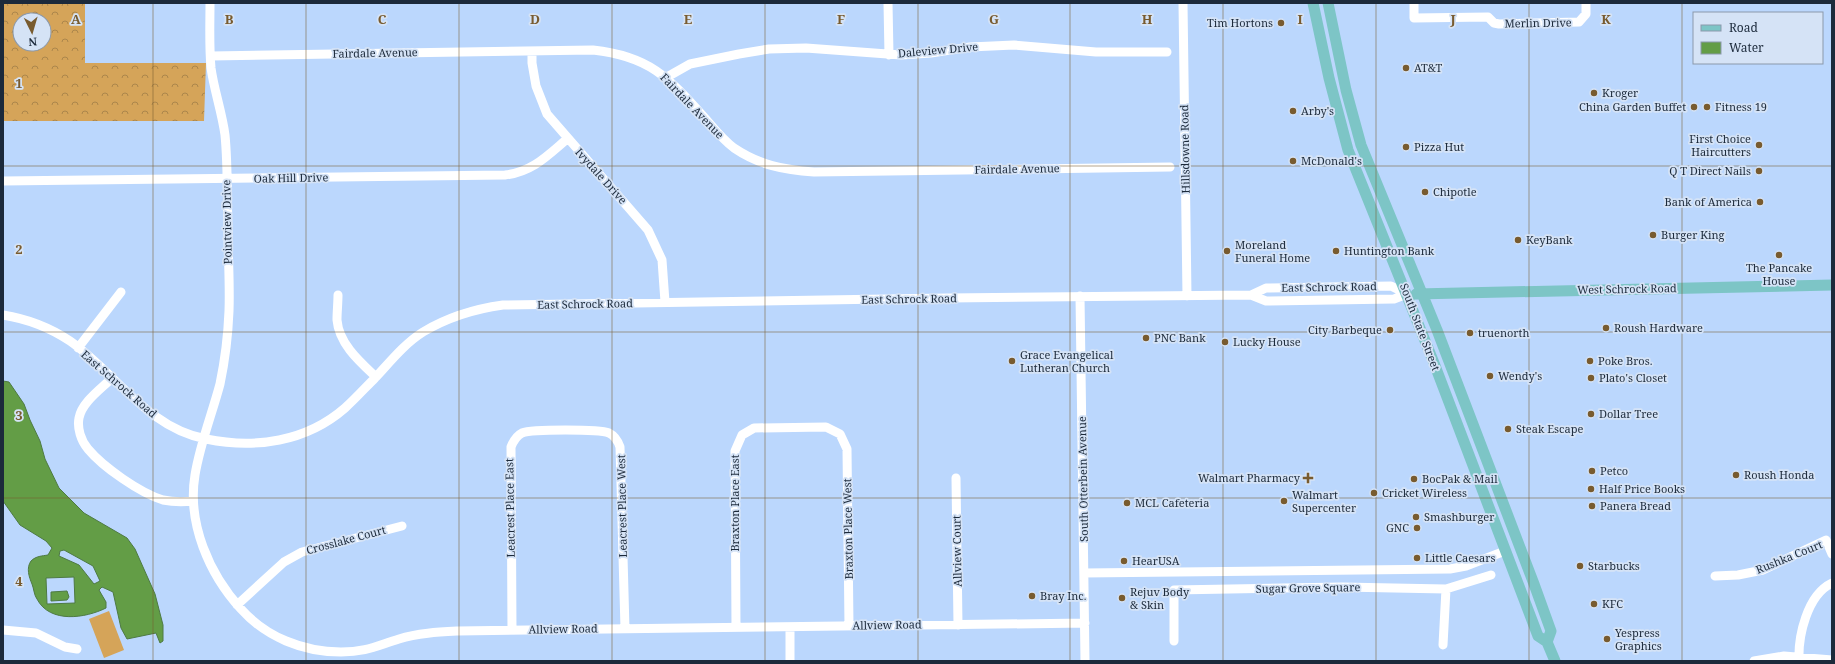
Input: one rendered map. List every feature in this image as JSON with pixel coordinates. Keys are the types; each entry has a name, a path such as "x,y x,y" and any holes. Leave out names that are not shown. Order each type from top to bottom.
{"main road":[{"path":"1313,3 1324,21 1347,115 1354,121"},
{"name":"South State Street","path":"1313,3 1328,78 1340,124 1359,177 1407,294 1538,636 1547,642 1555,661"},
{"path":"1324,3 1330,16"},
{"name":"South State Street","path":"1328,3 1354,121 1381,196 1422,294 1551,631"},
{"path":"1340,124 1350,129 1352,132 1367,177 1381,196"},
{"name":"West Schrock Road","path":"1422,294 1832,285"},
{"path":"1407,294 1417,302 1454,390 1462,397"},
{"name":"East Schrock Road","path":"1407,294 1422,294"},
{"path":"1472,464 1485,479 1509,541 1518,546"},
{"path":"1505,551 1515,556 1528,595 1542,610"},
{"path":"1524,600 1534,612 1543,630 1551,631 1547,642"}],"street":[{"name":"Pointview Drive","path":"204,439 220,383 226,350 229,311 227,179 224,134 211,56 210,3"},
{"path":"888,3 889,54"},
{"name":"Hillsdowne Road","path":"1183,3 1187,296"},
{"name":"Merlin Drive","path":"1414,3 1414,18 1488,16 1494,23 1498,24 1579,22 1586,14 1586,3"},
{"name":"Daleview Drive","path":"667,77 690,64 769,49 806,48 889,54 931,53 970,47 1014,44 1096,52 1167,52"},
{"name":"Fairdale Avenue","path":"211,56 593,50 612,52 649,65 667,77 732,146 757,161 786,170 814,172 1170,167"},
{"name":"Ivydale Drive","path":"532,51 532,63 538,93 547,114 567,139 648,230 662,260 665,302"},
{"name":"Oak Hill Drive","path":"3,181 516,174 537,164 567,139"},
{"name":"East Schrock Road","path":"1251,295 1266,288 1388,286 1407,294"},
{"path":"78,348 121,292"},
{"name":"East Schrock Road","path":"3,315 41,324 78,348 157,418 188,434 204,439 249,444 280,440 296,436 328,420 344,408 407,345 422,333 455,316 470,311 502,305 1080,296 1251,295 1266,301 1394,299 1407,294"},
{"path":"338,295 337,321 339,330 350,351 376,376"},
{"name":"South Otterbein Avenue","path":"1080,296 1085,661"},
{"path":"112,378 84,406 79,417 80,435 87,448 115,472 147,493 163,500 183,502 193,501"},
{"name":"Braxton Place East","path":"736,627 734,451 742,435 754,428 826,427 840,434"},
{"name":"Leacrest Place West","path":"564,431 600,431 610,433 617,440 620,447 625,629"},
{"name":"Leacrest Place East","path":"512,630 511,447 514,440 521,434 529,432 564,431"},
{"name":"Braxton Place West","path":"840,434 847,449 849,626"},
{"name":"Allview Road","path":"204,439 195,477 193,501 195,520 206,555 215,574 237,605 249,618 265,631 294,645 360,656 400,639 430,633 512,630 1084,623"},
{"name":"Allview Court","path":"956,478 958,625"},
{"name":"Crosslake Court","path":"237,605 284,562 302,552 402,526"},
{"name":"Rushka Court","path":"1715,576 1738,575 1763,570 1826,540 1832,554"},
{"path":"1084,573 1450,569 1466,566 1505,551"},
{"name":"Sugar Grove Square","path":"1174,641 1174,590 1342,587 1446,589 1491,576"},
{"path":"1799,659 1803,627 1808,614 1817,596 1832,583"},
{"path":"1443,645 1446,589"},
{"path":"790,627 790,661"},
{"path":"3,630 36,633 65,647 77,649"},
{"path":"1754,661 1784,656 1799,659 1832,660"}],"green space":[{"path":"3,3 85,3 85,63 206,63 204,121 3,121"},
{"path":"109,611 124,650 104,658 89,619"}],"water":[{"path":"3,381 9,382 24,404 40,441 45,459 59,488 84,513 127,538 135,549 155,594 163,625 163,641 160,643 156,633 127,639 121,628 113,592 102,587 99,590 106,602 106,608 98,612 69,617 50,612 43,607 35,596 28,570 31,561 39,556 48,555 52,548 46,541 20,525 3,501","holes":["64,550 93,566 100,581 94,584 79,565 59,556 60,551","74,577 75,603 47,604 46,578"]},
{"path":"67,591 69,597 67,600 51,601 51,592"}],"place":[{"name":"Tim Hortons","path":"1281,23"},
{"name":"AT&T","path":"1406,68"},
{"name":"Kroger","path":"1594,93"},
{"name":"China Garden Buffet","path":"1694,107"},
{"name":"Fitness 19","path":"1707,107"},
{"name":"Arby's","path":"1293,111"},
{"name":"First Choice Haircutters","path":"1759,145"},
{"name":"Pizza Hut","path":"1406,147"},
{"name":"McDonald's","path":"1293,161"},
{"name":"Q T Direct Nails","path":"1759,171"},
{"name":"Chipotle","path":"1425,192"},
{"name":"Bank of America","path":"1760,202"},
{"name":"Burger King","path":"1653,235"},
{"name":"KeyBank","path":"1518,240"},
{"name":"Moreland Funeral Home","path":"1227,251"},
{"name":"Huntington Bank","path":"1336,251"},
{"name":"The Pancake House","path":"1779,255"},
{"name":"Roush Hardware","path":"1606,328"},
{"name":"City Barbeque","path":"1390,330"},
{"name":"truenorth","path":"1470,333"},
{"name":"PNC Bank","path":"1146,338"},
{"name":"Lucky House","path":"1225,342"},
{"name":"Grace Evangelical Lutheran Church","path":"1012,361"},
{"name":"Poke Bros.","path":"1590,361"},
{"name":"Wendy's","path":"1490,376"},
{"name":"Plato's Closet","path":"1591,378"},
{"name":"Dollar Tree","path":"1591,414"},
{"name":"Steak Escape","path":"1508,429"},
{"name":"Petco","path":"1592,471"},
{"name":"Roush Honda","path":"1736,475"},
{"name":"Walmart Pharmacy","path":"1308,478"},
{"name":"BocPak & Mail","path":"1414,479"},
{"name":"Half Price Books","path":"1591,489"},
{"name":"Cricket Wireless","path":"1374,493"},
{"name":"Walmart Supercenter","path":"1284,501"},
{"name":"MCL Cafeteria","path":"1127,503"},
{"name":"Panera Bread","path":"1592,506"},
{"name":"Smashburger","path":"1416,517"},
{"name":"GNC","path":"1417,528"},
{"name":"Little Caesars","path":"1417,558"},
{"name":"HearUSA","path":"1124,561"},
{"name":"Starbucks","path":"1580,566"},
{"name":"Bray Inc.","path":"1032,596"},
{"name":"Rejuv Body & Skin","path":"1122,598"},
{"name":"KFC","path":"1594,604"},
{"name":"Yespress Graphics","path":"1607,639"}]}
